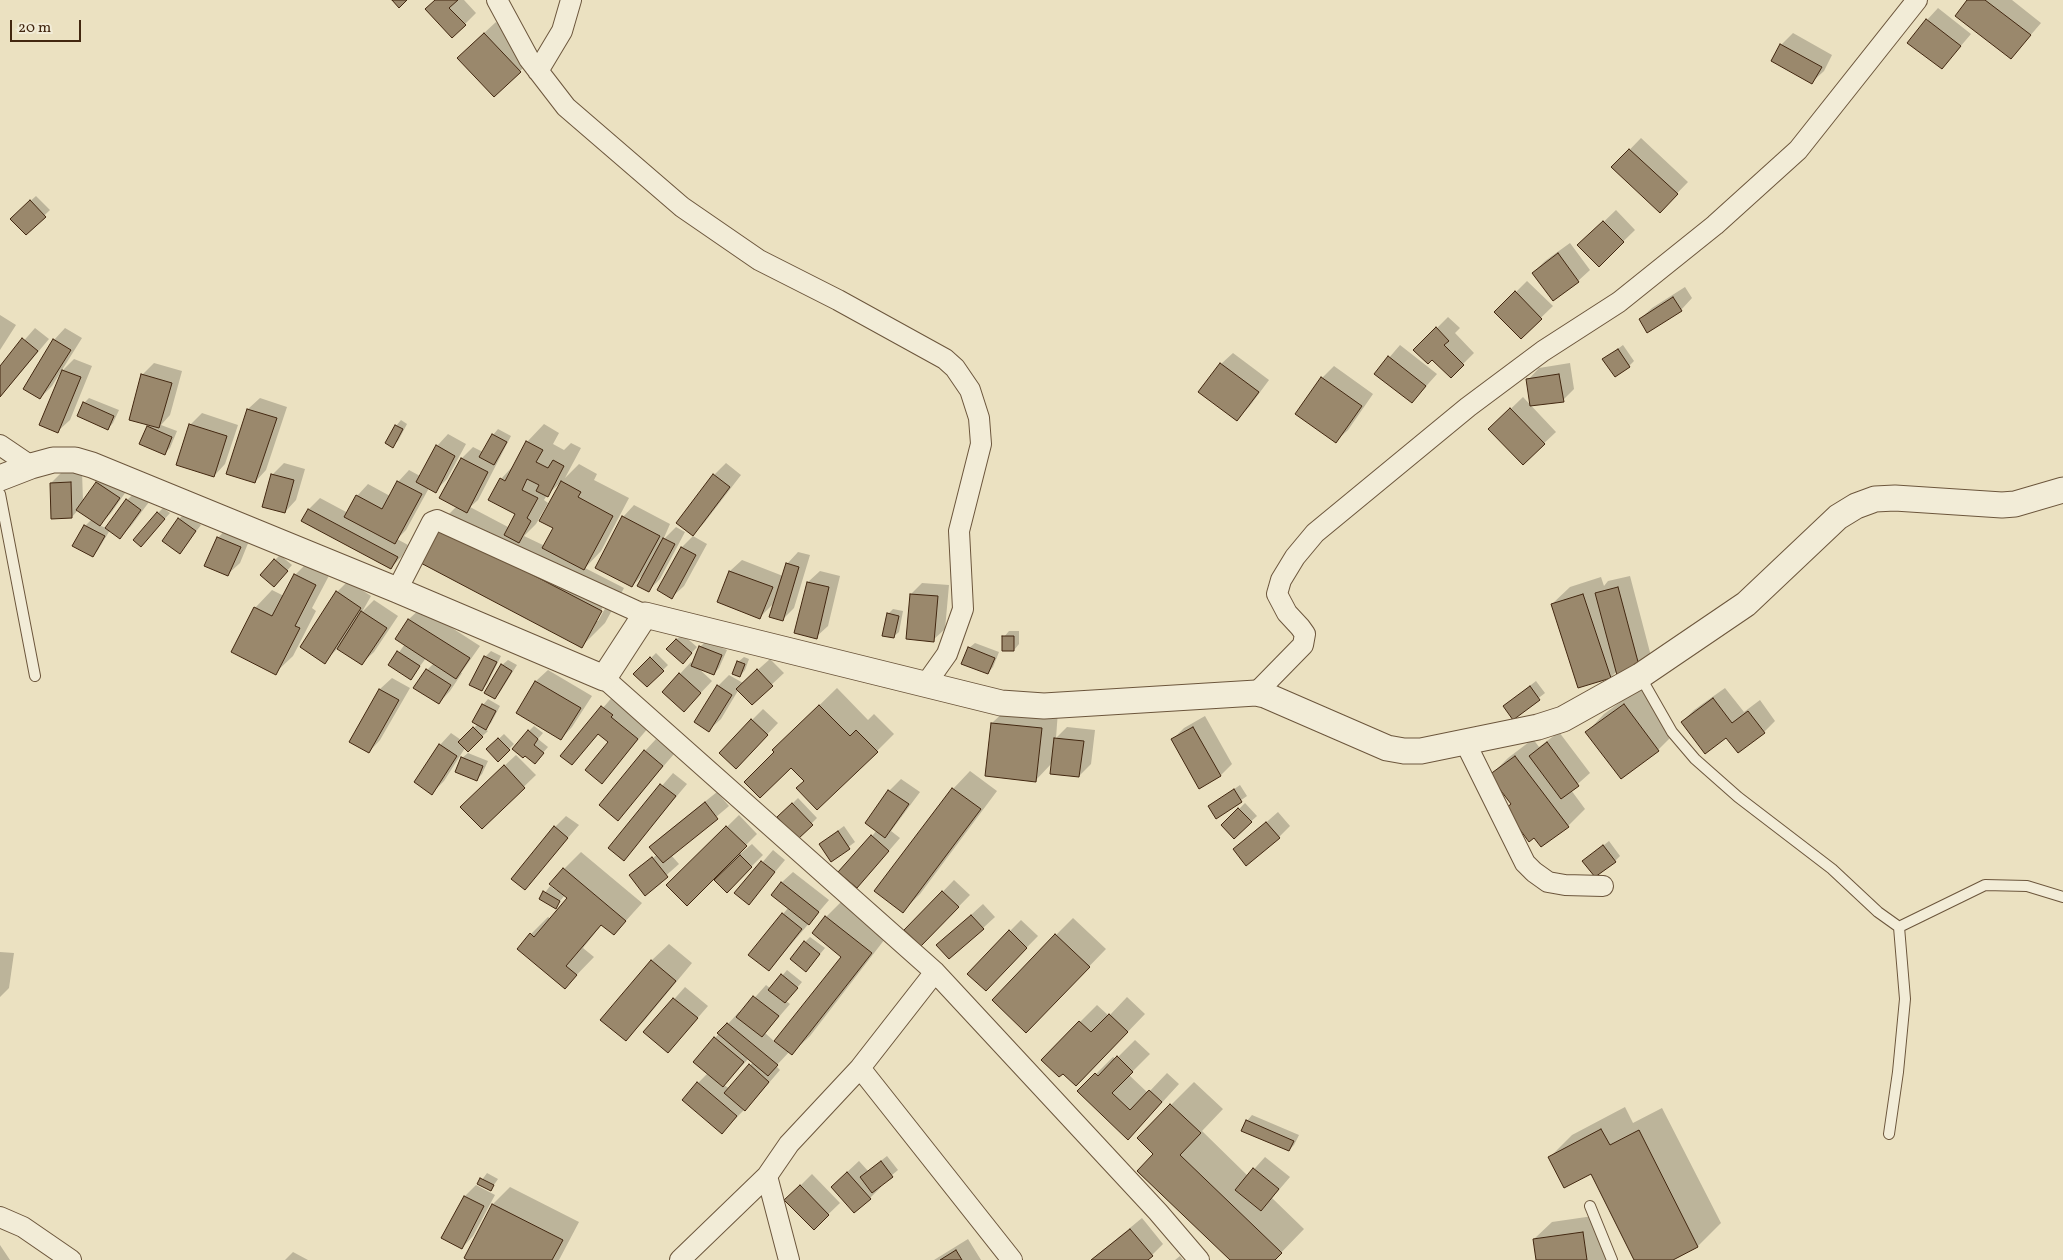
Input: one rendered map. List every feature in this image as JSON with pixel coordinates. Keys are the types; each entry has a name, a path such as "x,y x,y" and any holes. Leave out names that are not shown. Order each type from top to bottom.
{"street":[{"path":"497,0 528,59 566,107 682,207 760,260 946,359 955,368 970,390 979,418 981,444 959,531 963,609 947,654 925,685"},
{"path":"538,71 562,31 571,0"},
{"path":"1256,693 1303,645 1305,634 1280,604 1277,594 1281,580 1295,557 1315,533 1468,407 1543,351 1619,302 1715,224 1798,150 1917,0"},
{"path":"0,445 31,466"},
{"path":"0,478 53,460 75,460 92,465 397,590 604,678 935,972 1158,1212 1199,1260"},
{"path":"397,590 432,522 437,520 645,615 1001,703 1044,706 1256,693 1275,698 1387,748 1421,751 1552,723 1563,719 1640,676 1746,604 1838,517 1856,506 1875,499 1895,498 2002,505 2015,504 2063,490"},
{"path":"604,678 645,615"},
{"path":"1465,742 1529,868 1548,882 1565,885 1603,886"},
{"path":"680,1260 767,1176 789,1144 860,1068 935,972"},
{"path":"860,1068 1012,1260"},
{"path":"767,1176 789,1260"},
{"path":"0,1217 22,1227 71,1260"}],"lane":[{"path":"0,494 35,676"},
{"path":"1640,676 1672,732 1695,759 1738,797 1832,869 1878,912 1899,927 1905,999 1898,1072 1889,1134"},
{"path":"1899,927 1985,885 2027,886 2063,897"},
{"path":"1590,1206 1612,1260"}],"building":[{"path":"392,0 407,0 399,8"},
{"path":"435,0 458,0 449,8 466,25 452,38 425,9"},
{"path":"1967,0 1985,0 2031,35 2011,59 1955,16"},
{"path":"1926,19 1961,46 1942,69 1907,43"},
{"path":"484,33 521,72 494,97 457,58"},
{"path":"1780,44 1822,67 1812,84 1771,61"},
{"path":"1629,149 1678,194 1660,213 1611,167"},
{"path":"30,200 46,217 26,235 10,219"},
{"path":"1603,221 1624,242 1599,267 1577,245"},
{"path":"1558,253 1579,282 1553,301 1532,273"},
{"path":"1515,291 1542,319 1521,339 1494,312"},
{"path":"1673,297 1682,311 1647,333 1639,319"},
{"path":"1436,327 1449,341 1444,345 1464,365 1451,378 1432,360 1428,364 1413,350"},
{"path":"22,338 38,351 0,397 0,366"},
{"path":"53,339 71,350 40,399 23,389"},
{"path":"1618,349 1630,367 1615,377 1602,359"},
{"path":"1388,356 1426,386 1412,403 1374,374"},
{"path":"1220,363 1259,392 1237,421 1198,392"},
{"path":"62,370 81,377 58,433 39,425"},
{"path":"141,374 172,383 159,428 129,420"},
{"path":"1559,374 1564,402 1530,406 1526,379"},
{"path":"1321,377 1362,406 1336,443 1295,414"},
{"path":"83,402 114,416 108,430 77,416"},
{"path":"1510,408 1545,444 1523,465 1488,429"},
{"path":"247,409 277,418 255,483 226,474"},
{"path":"189,424 227,436 214,477 176,465"},
{"path":"395,425 403,429 393,448 385,443"},
{"path":"147,426 172,437 165,455 139,444"},
{"path":"492,434 507,442 494,465 479,457"},
{"path":"526,441 543,450 536,462 548,468 553,460 564,466 548,497 536,491 539,485 527,479 522,490 538,498 527,518 531,521 519,543 504,535 515,514 488,500 500,478 505,481"},
{"path":"436,445 455,456 436,493 416,482"},
{"path":"461,458 488,472 467,513 439,498"},
{"path":"271,474 294,480 285,513 262,507"},
{"path":"713,474 730,487 693,536 676,523"},
{"path":"397,481 422,494 395,544 344,517 356,495 382,509"},
{"path":"561,481 581,492 578,497 613,516 584,570 542,548 553,528 539,521"},
{"path":"71,482 72,518 51,519 50,483"},
{"path":"96,482 120,498 100,526 76,510"},
{"path":"126,499 141,510 120,539 105,528"},
{"path":"308,509 398,557 391,569 301,521"},
{"path":"157,512 165,519 141,547 133,540"},
{"path":"622,516 660,536 632,587 595,568"},
{"path":"178,518 196,531 180,554 162,541"},
{"path":"84,525 105,536 93,557 72,546"},
{"path":"437,525 602,611 582,648 417,561"},
{"path":"217,537 241,547 228,576 204,566"},
{"path":"663,538 675,544 649,592 637,586"},
{"path":"681,547 696,555 672,599 657,590"},
{"path":"274,559 288,571 274,587 260,575"},
{"path":"786,563 799,567 783,621 769,617"},
{"path":"729,571 773,587 760,619 717,602"},
{"path":"294,574 316,585 295,626 300,628 276,675 231,652 254,607 272,616"},
{"path":"807,582 829,587 817,639 794,633"},
{"path":"1618,587 1641,673 1618,679 1595,593"},
{"path":"336,591 361,608 325,664 300,647"},
{"path":"910,594 938,596 934,642 906,639"},
{"path":"1583,594 1611,678 1578,688 1551,604"},
{"path":"361,611 387,628 362,665 337,649"},
{"path":"887,613 899,616 894,638 882,636"},
{"path":"408,619 470,658 456,679 395,639"},
{"path":"1002,636 1014,636 1014,651 1002,651"},
{"path":"676,639 692,653 683,664 666,649"},
{"path":"699,646 722,655 714,675 691,666"},
{"path":"968,647 995,658 988,674 961,664"},
{"path":"397,651 420,666 411,680 388,665"},
{"path":"484,656 497,662 482,691 469,685"},
{"path":"650,657 664,671 647,687 633,674"},
{"path":"737,661 745,664 740,677 732,674"},
{"path":"501,664 512,671 495,699 484,693"},
{"path":"426,669 451,685 439,704 413,688"},
{"path":"757,669 773,686 752,705 736,689"},
{"path":"679,673 701,693 684,712 662,692"},
{"path":"535,681 581,708 561,740 516,713"},
{"path":"717,685 732,695 709,732 694,722"},
{"path":"1530,686 1540,700 1513,720 1503,706"},
{"path":"379,689 399,700 369,753 349,742"},
{"path":"1713,698 1732,723 1748,711 1765,733 1738,753 1726,738 1705,754 1681,722"},
{"path":"482,704 496,711 486,730 472,722"},
{"path":"1624,704 1659,751 1621,779 1585,732"},
{"path":"819,705 850,736 856,730 878,752 817,810 796,788 804,781 791,768 760,798 744,782 774,752 772,750"},
{"path":"601,706 613,715 611,717 638,739 602,784 585,770 608,742 598,734 572,765 560,756"},
{"path":"751,719 768,735 736,769 719,753"},
{"path":"991,723 1042,728 1036,782 985,776"},
{"path":"473,727 483,737 468,752 458,742"},
{"path":"1193,727 1221,776 1199,789 1171,739"},
{"path":"528,730 538,739 534,745 544,753 535,764 525,756 523,758 512,749"},
{"path":"498,738 510,750 498,762 486,749"},
{"path":"1054,738 1084,741 1079,777 1050,774"},
{"path":"1547,742 1579,786 1561,799 1529,756"},
{"path":"439,744 457,756 432,795 414,782"},
{"path":"644,750 663,766 618,821 599,805"},
{"path":"1515,756 1569,827 1541,847 1534,838 1529,842 1505,809 1511,804 1489,775"},
{"path":"461,757 483,766 477,781 455,772"},
{"path":"504,765 525,788 482,829 460,807"},
{"path":"660,784 676,796 624,861 608,848"},
{"path":"952,788 981,809 903,913 874,891"},
{"path":"1234,789 1242,802 1216,819 1208,806"},
{"path":"888,790 909,804 885,838 865,823"},
{"path":"705,802 718,819 663,863 649,847"},
{"path":"792,803 813,825 798,839 777,817"},
{"path":"1238,808 1252,822 1234,839 1221,825"},
{"path":"1266,822 1280,838 1246,866 1233,849"},
{"path":"554,826 568,838 525,890 511,879"},
{"path":"726,826 747,846 687,906 666,885"},
{"path":"838,831 850,849 831,862 819,844"},
{"path":"871,835 889,851 857,888 838,872"},
{"path":"1603,845 1616,862 1595,877 1582,861"},
{"path":"740,855 752,867 727,893 714,880"},
{"path":"652,857 668,877 645,896 629,875"},
{"path":"761,861 775,872 749,905 734,893"},
{"path":"563,868 626,921 614,935 601,925 566,966 577,975 565,989 517,949 530,933 534,937 567,898 549,884"},
{"path":"781,882 819,912 809,925 771,895"},
{"path":"543,891 560,901 556,909 539,899"},
{"path":"942,891 959,907 921,946 904,930"},
{"path":"782,913 802,929 769,971 748,955"},
{"path":"971,915 984,929 949,959 936,945"},
{"path":"825,916 872,953 792,1055 774,1041 841,957 812,933"},
{"path":"1009,930 1027,948 986,991 967,974"},
{"path":"1055,934 1090,967 1026,1033 992,1000"},
{"path":"804,941 820,954 806,972 790,959"},
{"path":"651,960 676,981 626,1041 600,1020"},
{"path":"781,974 798,988 785,1003 768,990"},
{"path":"753,996 779,1016 762,1037 736,1017"},
{"path":"673,998 698,1018 668,1053 643,1032"},
{"path":"1109,1014 1128,1032 1076,1086 1063,1074 1059,1077 1041,1060 1079,1021 1091,1032"},
{"path":"727,1023 778,1065 768,1076 717,1033"},
{"path":"714,1037 744,1062 723,1087 693,1062"},
{"path":"1117,1056 1133,1072 1112,1093 1130,1110 1149,1090 1162,1102 1128,1140 1077,1091 1095,1073 1098,1076"},
{"path":"749,1064 769,1082 745,1111 724,1093"},
{"path":"697,1082 737,1116 722,1134 682,1100"},
{"path":"1170,1104 1201,1133 1180,1155 1282,1253 1275,1260 1230,1260 1137,1171 1153,1154 1137,1138"},
{"path":"1246,1120 1294,1141 1289,1151 1241,1131"},
{"path":"1601,1129 1610,1145 1639,1130 1698,1247 1673,1260 1634,1260 1591,1174 1564,1188 1548,1157"},
{"path":"881,1161 893,1177 872,1193 860,1177"},
{"path":"1253,1168 1279,1189 1261,1211 1235,1190"},
{"path":"847,1172 871,1199 854,1213 831,1187"},
{"path":"480,1178 494,1185 491,1191 477,1184"},
{"path":"800,1185 829,1215 814,1230 784,1200"},
{"path":"464,1196 484,1206 462,1249 441,1238"},
{"path":"492,1204 563,1240 552,1260 467,1260 464,1258"},
{"path":"1130,1229 1153,1256 1148,1260 1091,1260"},
{"path":"1583,1232 1587,1260 1536,1260 1533,1239"},
{"path":"956,1250 962,1260 940,1260"}]}
